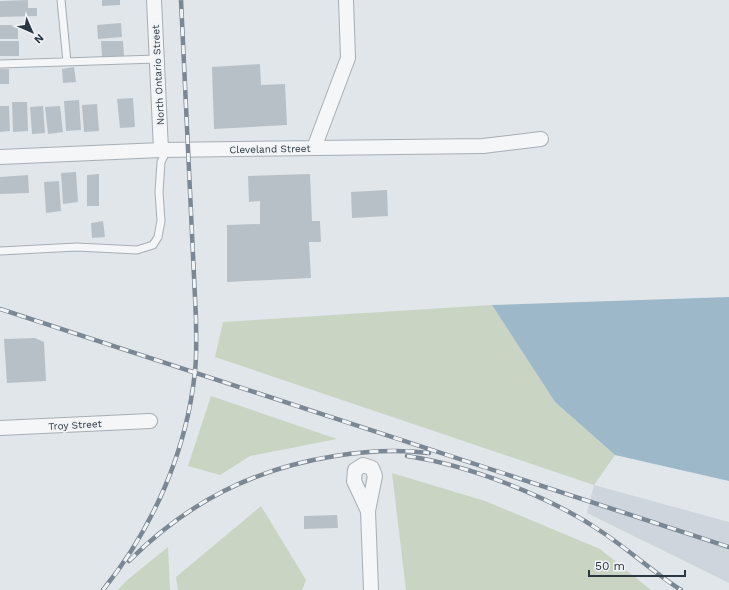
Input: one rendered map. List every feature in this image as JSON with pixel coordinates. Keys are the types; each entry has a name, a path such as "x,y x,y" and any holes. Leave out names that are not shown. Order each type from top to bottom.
{"street":[{"name":"North Ontario Street","path":"154,0 164,150"},
{"path":"314,148 348,58 346,0"},
{"name":"Cleveland Street","path":"0,157 164,150 483,146 541,139"},
{"name":"Troy Street","path":"0,428 150,421"},
{"path":"368,511 371,590"}],"lane":[{"path":"61,0 67,62"},
{"path":"0,64 157,59"},
{"path":"0,251 77,247 137,250 153,245 158,237 161,221 159,192 161,162 164,150"}],"shaded area":[{"path":"594,485 729,522 729,583 587,513"}],"green space":[{"path":"492,305 555,402 615,455 594,485 215,357 223,322"},
{"path":"211,396 337,439 250,456 220,475 188,466"},
{"path":"392,473 485,501 600,549 651,590 406,590"},
{"path":"261,506 306,580 302,590 178,590 176,577"},
{"path":"168,547 170,590 118,590 126,581"}],"water":[{"path":"729,297 729,481 615,455 555,402 492,305"}],"building":[{"path":"28,0 28,8 37,8 37,16 0,17 0,1"},
{"path":"102,0 120,0 120,5 102,6"},
{"path":"121,23 122,37 98,39 97,25"},
{"path":"0,25 18,25 18,39 0,39"},
{"path":"0,41 19,41 19,56 0,56"},
{"path":"101,41 123,41 124,56 102,57"},
{"path":"260,64 261,85 285,84 287,125 214,129 212,67"},
{"path":"74,67 76,82 63,83 62,69"},
{"path":"0,69 9,69 9,84 0,84"},
{"path":"133,98 135,127 120,128 117,99"},
{"path":"79,100 81,130 66,131 64,101"},
{"path":"12,102 27,102 28,131 13,132"},
{"path":"97,104 99,131 84,132 82,105"},
{"path":"0,106 9,106 10,131 0,132"},
{"path":"43,106 45,133 32,134 30,107"},
{"path":"60,106 63,132 48,134 45,107"},
{"path":"76,172 78,202 63,204 61,173"},
{"path":"99,174 99,206 87,206 87,175"},
{"path":"310,174 312,221 320,221 321,242 309,242 311,278 227,282 227,225 260,224 260,201 249,202 248,176"},
{"path":"28,175 29,193 0,194 0,177"},
{"path":"59,181 61,211 46,213 44,182"},
{"path":"387,190 388,216 352,218 351,192"},
{"path":"103,221 105,237 92,238 91,223"},
{"path":"35,338 44,342 46,381 7,383 4,339"},
{"path":"337,515 338,528 304,529 304,516"}],"railway":[{"path":"103,590 137,541 152,515 165,487 176,459 184,430 191,401 195,371 196,319 181,0"},
{"path":"0,309 729,547"},
{"path":"129,561 151,540 198,505 249,479 305,462 335,456 382,451 429,453"},
{"path":"407,456 431,460 509,484 559,507 602,532 681,590"}]}
